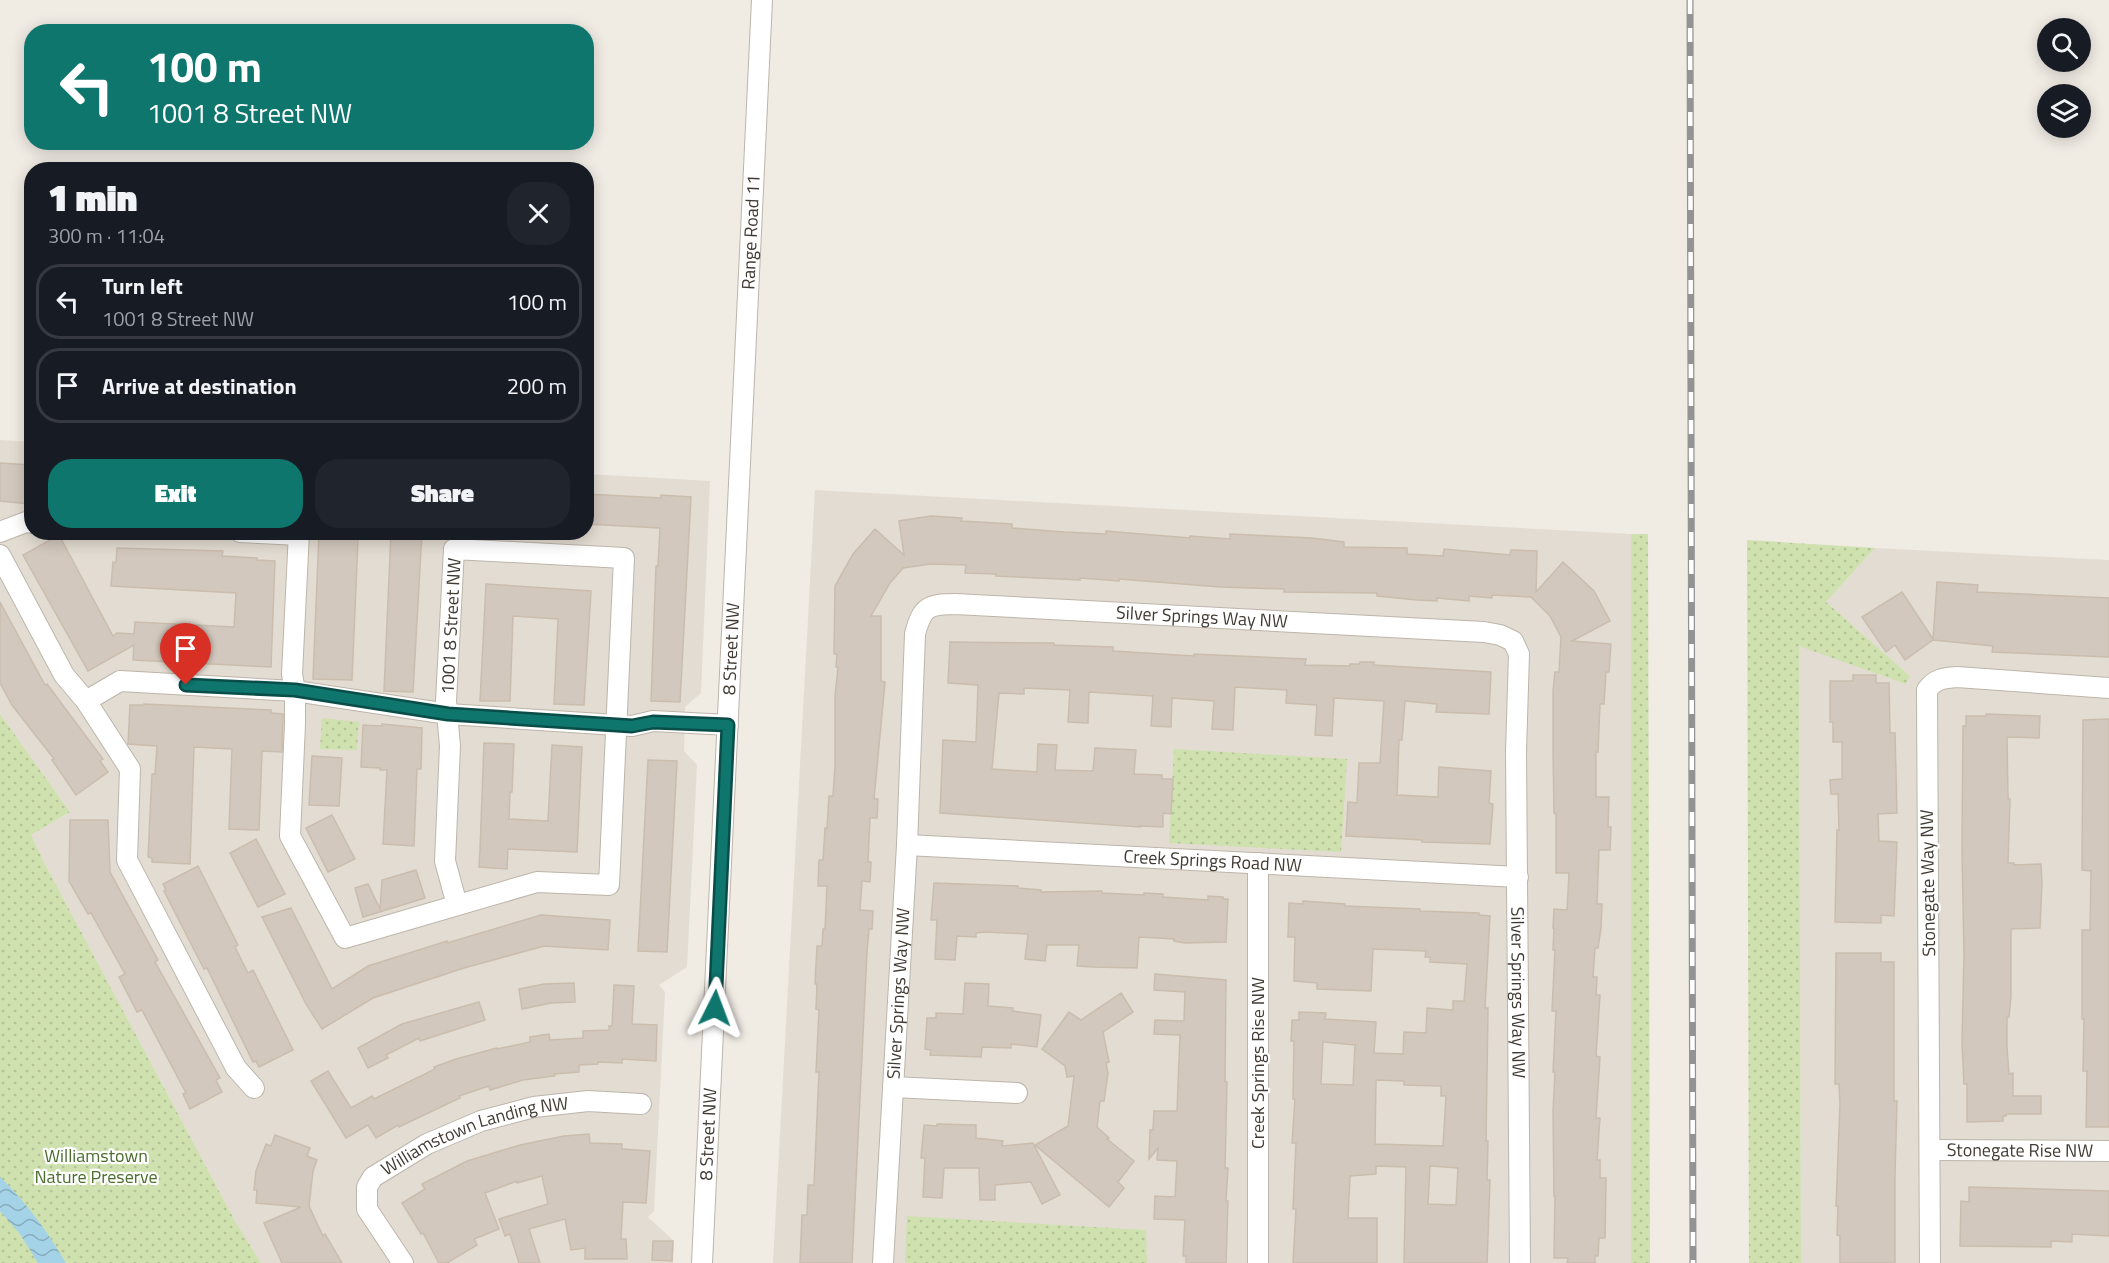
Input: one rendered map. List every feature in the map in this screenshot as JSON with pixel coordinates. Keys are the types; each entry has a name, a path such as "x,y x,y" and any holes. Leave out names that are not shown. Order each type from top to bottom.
{"street":[{"name":"Range Road 11","path":"740,465 762,0"},
{"name":"8 Street NW","path":"702,1263 740,465"},
{"path":"0,532 24,523"},
{"name":"1001 8 Street NW","path":"299,540 292,674 295,690 295,724 290,836 345,938 537,882 609,885 625,725 624,558 454,549 446,701 450,746 445,861 457,905"},
{"path":"0,555 64,675 86,701 130,769 128,860 236,1068 254,1088"},
{"name":"Silver Springs Way NW","path":"883,1263 907,845 915,634 925,608 942,604 1484,632 1500,634 1513,641 1519,654 1516,752 1520,1263"},
{"name":"Stonegate Way NW","path":"1930,1263 1927,690 1933,682 1943,678 1957,677 2109,688"},
{"name":"1001 8 Street NW","path":"86,701 120,681 295,690 448,714 625,725 652,733 728,731"},
{"name":"Creek Springs Road NW","path":"907,845 1518,877"},
{"name":"Creek Springs Rise NW","path":"1258,863 1258,1263"},
{"path":"893,1087 1017,1093"},
{"name":"Williamstown Landing NW","path":"403,1263 367,1209 367,1187 373,1177 427,1144 481,1121 534,1107 588,1101 641,1104"},
{"name":"Stonegate Rise NW","path":"1930,1150 2109,1151"}],"shaded area":[{"path":"0,440 24,442 24,540 594,540 594,474 710,481 701,693 685,707 684,751 697,765 687,967 659,985 665,992 654,1211 648,1217 674,1241 673,1263 261,1263 235,1221 31,835 70,812 0,714"},
{"path":"815,490 1631,534 1631,1263 773,1263"},
{"path":"1875,548 2109,560 2109,1263 1801,1263 1799,645 1906,683 1910,676 1826,602"}],"green space":[{"path":"1631,534 1648,534 1650,1263 1631,1263"},
{"path":"1747,540 1875,548 1826,602 1910,676 1906,684 1799,646 1801,1263 1749,1263"},
{"name":"Williamstown Nature Preserve","path":"0,714 70,812 31,835 235,1221 261,1263 0,1263"},
{"path":"322,718 359,722 357,750 320,749"},
{"path":"1174,749 1347,759 1341,852 1169,843"},
{"path":"907,1216 1146,1230 1147,1263 905,1263"}],"water":[{"path":"0,1177 36,1218 66,1263 38,1263 20,1234 0,1211"}],"building":[{"path":"0,463 24,464 24,503 0,501"},
{"path":"594,494 691,497 680,702 651,701 656,566 658,566 660,528 594,524"},
{"path":"931,516 962,518 961,521 1012,524 1012,528 1064,532 1106,534 1106,531 1230,539 1230,534 1312,538 1344,542 1344,547 1407,548 1407,554 1443,556 1444,549 1510,555 1511,550 1537,551 1536,592 1563,562 1594,591 1610,621 1572,641 1611,644 1604,704 1600,704 1598,752 1596,752 1596,797 1609,797 1608,827 1611,827 1610,850 1599,850 1597,904 1602,904 1601,928 1598,948 1595,948 1593,977 1597,977 1596,995 1600,995 1596,1056 1600,1057 1596,1118 1600,1118 1597,1160 1600,1160 1600,1178 1606,1178 1605,1238 1599,1238 1598,1256 1595,1256 1595,1263 1567,1263 1568,1258 1554,1258 1555,1072 1553,1072 1556,1011 1552,1011 1555,950 1553,950 1553,928 1554,909 1567,910 1569,873 1556,873 1553,691 1555,672 1559,672 1561,637 1550,616 1531,597 1492,595 1492,598 1469,596 1469,601 1437,598 1437,601 1417,600 1377,596 1377,593 1284,592 1284,589 1220,587 1119,579 1119,581 996,576 996,574 965,573 966,565 931,564 903,568 890,583 871,616 881,616 881,681 885,682 874,799 878,799 877,818 870,818 868,862 871,862 870,882 862,881 860,910 873,911 867,952 852,1263 800,1263 802,1215 807,1215 808,1185 814,1185 819,1072 816,1072 819,1010 816,1009 817,984 815,984 817,946 822,946 823,929 825,929 827,886 818,886 819,860 823,860 829,796 833,796 835,766 835,696 838,667 836,667 837,654 834,654 835,586 853,554 875,529 904,555 899,521"},
{"path":"50,540 62,540 113,636 117,633 134,634 135,622 234,627 236,593 111,586 117,548 223,551 222,556 275,561 271,667 133,660 134,645 88,671 23,555"},
{"path":"319,540 358,540 352,680 313,679"},
{"path":"391,540 422,540 413,692 384,691"},
{"path":"1937,582 1978,585 1977,592 2109,598 2109,657 1992,652 1993,646 1933,640 1905,660 1895,645 1886,652 1862,617 1902,592 1933,639"},
{"path":"486,584 591,591 584,705 554,704 558,619 513,616 510,701 480,701"},
{"path":"0,602 45,685 47,684 103,759 100,761 108,772 76,795 52,760 54,759 12,705 0,683"},
{"path":"950,642 1054,643 1054,645 1113,647 1113,651 1306,659 1305,665 1350,666 1350,664 1360,662 1374,662 1374,665 1491,672 1489,714 1436,712 1437,704 1405,701 1402,740 1399,740 1397,795 1438,797 1439,767 1491,771 1489,803 1493,804 1490,844 1346,836 1348,802 1357,803 1359,763 1380,763 1384,701 1334,698 1332,736 1315,735 1317,705 1286,703 1287,690 1235,687 1233,730 1212,729 1214,701 1172,698 1171,727 1151,726 1153,696 1089,692 1088,723 1068,722 1070,690 1024,688 1024,694 999,693 992,769 1037,772 1038,744 1057,745 1055,770 1093,771 1095,748 1136,750 1134,774 1162,775 1162,779 1173,779 1171,814 1163,813 1163,827 940,813 943,740 976,742 978,685 948,683"},
{"path":"1853,675 1876,675 1876,683 1889,683 1890,733 1895,733 1897,813 1878,814 1879,841 1897,842 1894,916 1881,915 1881,923 1835,922 1837,830 1839,830 1838,794 1831,794 1830,780 1842,779 1842,742 1833,742 1833,722 1830,722 1830,681 1853,681"},
{"path":"130,705 271,710 271,713 283,714 282,752 262,751 259,830 229,829 232,749 194,747 190,864 152,862 152,858 148,857 152,774 155,774 157,746 128,744"},
{"path":"1986,714 2040,716 2039,738 2007,737 2008,799 2010,799 2008,863 2014,863 2014,865 2041,864 2042,883 2040,928 2011,929 2011,996 2009,1017 2007,1017 2007,1048 2009,1074 2013,1073 2013,1096 2041,1096 2041,1114 2006,1114 2003,1116 2003,1121 1967,1122 1967,1084 1964,1084 1962,1043 1963,726 1966,726 1966,716 1986,716"},
{"path":"2109,719 2109,1127 2086,1127 2087,1071 2083,1071 2082,930 2090,930 2091,871 2082,870 2083,720"},
{"path":"382,724 422,728 421,769 417,769 414,846 383,844 387,770 361,767 363,725 382,726"},
{"path":"484,743 514,744 509,819 548,821 552,745 582,747 577,852 508,849 507,869 479,867"},
{"path":"312,756 342,758 339,806 309,805"},
{"path":"648,760 677,761 667,952 638,951"},
{"path":"332,815 355,859 328,872 306,828"},
{"path":"70,820 108,820 110,872 158,960 155,962 220,1078 216,1080 222,1092 190,1109 183,1094 186,1093 142,1010 137,1012 119,977 125,974 91,913 88,914 69,881"},
{"path":"256,839 285,894 258,907 230,853"},
{"path":"198,866 238,945 235,947 248,973 253,970 293,1050 259,1067 256,1061 253,1062 207,968 204,969 164,891 166,890 163,884"},
{"path":"416,870 425,898 363,917 355,888 368,884 380,909 382,880"},
{"path":"934,883 1018,886 1018,888 1041,890 1041,892 1102,891 1102,893 1144,895 1144,893 1163,894 1163,897 1208,900 1208,896 1223,897 1223,899 1228,899 1226,942 1185,943 1174,941 1174,939 1139,937 1137,968 1093,967 1077,966 1079,945 1047,945 1045,961 1025,959 1028,934 985,932 976,933 976,937 957,936 955,960 935,959 937,920 931,920"},
{"path":"1303,901 1345,904 1345,906 1479,913 1479,915 1490,916 1485,1008 1488,1008 1487,1180 1490,1180 1487,1263 1404,1263 1406,1167 1376,1166 1376,1174 1350,1176 1348,1218 1377,1218 1377,1263 1293,1263 1296,1143 1292,1143 1295,1099 1293,1099 1292,1020 1299,1020 1299,1012 1326,1013 1325,1019 1376,1022 1374,1053 1403,1054 1404,1032 1426,1033 1427,1008 1453,1010 1453,1001 1464,1001 1467,964 1430,962 1430,957 1425,957 1426,951 1373,949 1371,991 1317,989 1317,983 1294,981 1295,937 1288,937 1289,903 1303,904","holes":["1323,1042 1355,1045 1353,1085 1321,1084","1376,1080 1404,1081 1404,1085 1441,1086 1441,1096 1446,1096 1443,1146 1375,1144","1430,1166 1458,1168 1456,1205 1428,1204"]},
{"path":"291,908 332,989 368,966 541,915 610,920 608,950 544,946 464,968 373,998 322,1029 306,1004 262,917"},
{"path":"1836,953 1881,953 1881,962 1894,962 1894,1101 1897,1101 1895,1263 1840,1263 1840,1236 1837,1235 1838,1206 1836,1206 1840,1104 1839,1084 1835,1084"},
{"path":"1155,974 1226,980 1225,1168 1228,1168 1226,1201 1228,1201 1226,1263 1186,1263 1186,1256 1183,1256 1185,1220 1154,1219 1155,1196 1175,1197 1177,1161 1157,1160 1158,1148 1149,1159 1150,1130 1153,1130 1154,1111 1177,1111 1180,1035 1154,1034 1155,1020 1184,1021 1185,992 1154,990"},
{"path":"574,983 575,1002 551,1003 522,1009 519,989 544,984"},
{"path":"965,983 989,984 988,1006 1013,1008 1013,1011 1041,1015 1037,1047 1011,1044 1011,1048 982,1047 981,1057 930,1055 931,1050 925,1049 927,1018 936,1018 936,1013 963,1014"},
{"path":"614,985 634,986 632,1024 657,1025 656,1061 622,1059 622,1063 598,1062 598,1064 579,1065 579,1072 523,1080 490,1090 489,1086 459,1096 460,1098 399,1127 398,1125 376,1138 368,1125 346,1138 311,1081 328,1071 351,1108 372,1096 374,1099 435,1069 434,1067 456,1059 530,1042 530,1037 549,1034 550,1040 583,1038 583,1031 609,1030 609,1026 612,1026"},
{"path":"1121,993 1133,1012 1103,1032 1109,1062 1106,1063 1108,1073 1104,1101 1100,1101 1097,1127 1109,1138 1107,1139 1134,1161 1118,1182 1124,1188 1109,1207 1035,1145 1068,1126 1074,1076 1067,1077 1065,1066 1042,1049 1069,1012 1081,1020"},
{"path":"479,1002 485,1020 420,1041 419,1038 386,1055 388,1058 368,1068 358,1048 402,1024"},
{"path":"937,1124 976,1125 976,1138 1003,1141 1002,1146 1033,1143 1060,1195 1042,1204 1031,1182 995,1185 995,1200 980,1200 979,1168 944,1168 942,1198 923,1197 925,1158 921,1158 924,1125 937,1126"},
{"path":"589,1134 590,1143 622,1144 622,1149 650,1151 646,1203 623,1202 621,1239 626,1239 627,1259 585,1259 585,1248 571,1250 565,1219 529,1229 540,1263 519,1263 510,1234 505,1236 499,1219 548,1204 542,1176 517,1183 517,1181 485,1193 499,1229 474,1239 477,1245 447,1263 439,1263 423,1233 421,1234 402,1203 425,1189 422,1184 467,1161 520,1145 564,1136"},
{"path":"275,1135 310,1148 307,1156 317,1160 313,1171 309,1206 323,1236 325,1234 342,1263 282,1263 264,1223 301,1207 256,1203 257,1190 254,1190 256,1171 266,1144 271,1146"},
{"path":"1969,1187 2109,1191 2109,1236 2072,1234 2072,1242 2051,1241 2051,1247 1960,1246 1961,1201 1969,1202"},
{"path":"653,1241 673,1241 672,1261 652,1260"}],"railway":[{"path":"1690,0 1693,1263"}],"route":[{"path":"186,685 295,690 448,714 632,726 653,722 728,725 715,1008"}]}
